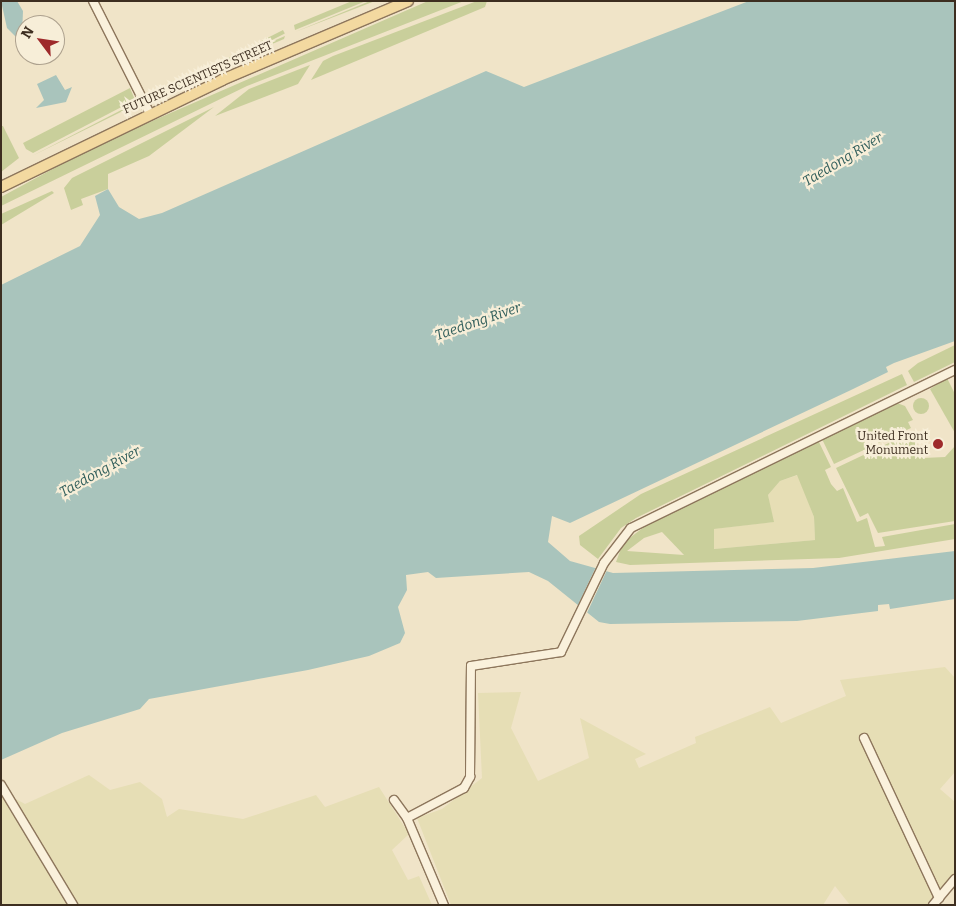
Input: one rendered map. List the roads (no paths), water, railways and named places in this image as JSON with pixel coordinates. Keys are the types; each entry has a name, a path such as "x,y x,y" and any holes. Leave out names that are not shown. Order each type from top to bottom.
{"main road":[{"name":"FUTURE SCIENTISTS STREET","path":"1,187 150,114 408,1"}],"street":[{"path":"93,1 150,114"},
{"path":"406,818 464,788 470,778 471,666 561,652 604,563 618,542 642,522 955,370"},
{"path":"864,738 938,898"},
{"path":"1,785 73,905"},
{"path":"394,800 406,818 444,905"},
{"path":"933,905 955,879"}],"water":[{"path":"1,1 17,1 23,11 23,15 15,15 15,36 7,28"},
{"name":"Taedong River","path":"749,1 955,1 955,341 894,363 886,367 888,372 570,523 552,516 548,542 570,561 613,573 813,568 955,551 955,599 890,609 889,604 878,605 878,611 797,621 610,624 599,622 548,581 529,572 436,578 428,572 406,575 407,590 398,607 405,633 400,643 369,656 308,670 149,699 140,709 62,733 1,760 1,285 80,246 100,215 95,196 108,189 119,207 139,219 162,213 486,71 524,87"},
{"path":"56,75 65,90 72,87 66,102 36,108 44,100 37,84"}],"place":[{"name":"United Front Monument","path":"938,444"}]}
